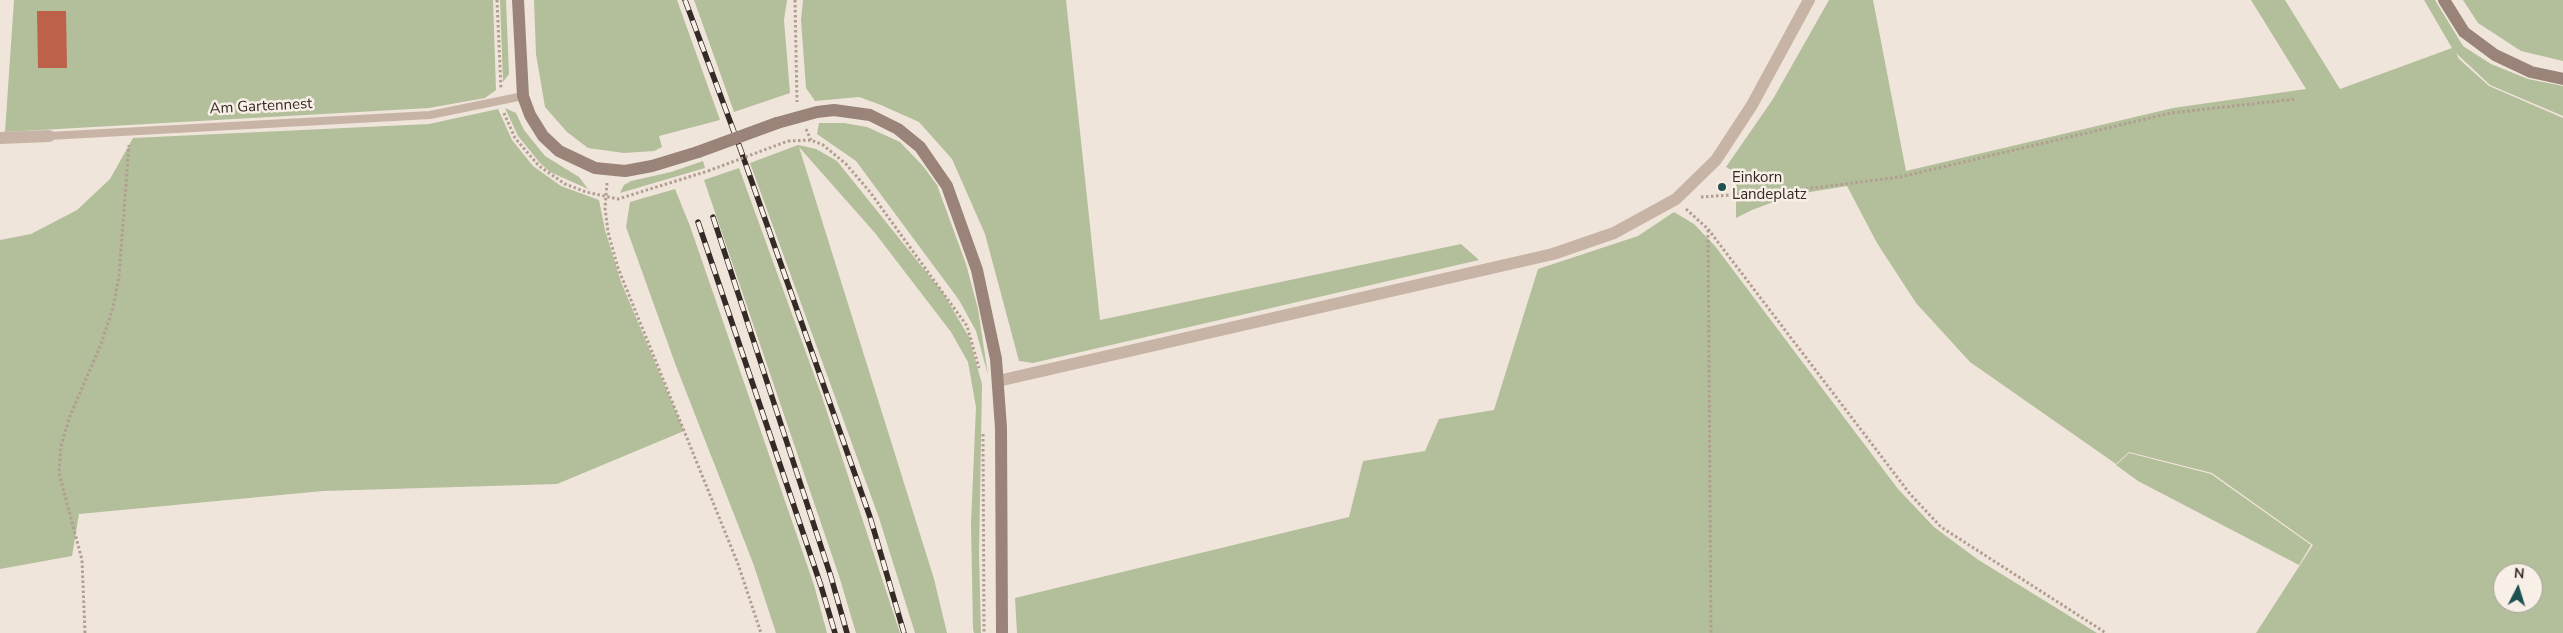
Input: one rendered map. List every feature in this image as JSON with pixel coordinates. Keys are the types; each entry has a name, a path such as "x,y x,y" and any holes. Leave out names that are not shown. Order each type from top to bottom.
{"main road":[{"path":"518,0 523,96 534,122 543,136 555,148 584,165 625,171 652,166 698,152 777,123 834,110 870,114 898,128 920,147 930,160 946,186 977,270 988,314 998,381 1001,428 1002,633"},
{"path":"2444,0 2464,32 2496,55 2531,72 2563,79"}],"street":[{"path":"998,381 1553,254 1614,233 1676,199 1721,152 1752,105 1809,0"},
{"name":"Am Gartennest","path":"0,138 49,136"}],"lane":[{"name":"Am Gartennest","path":"49,136 430,115 523,96"}],"path":[{"path":"497,0 500,86"},
{"path":"795,0 796,94 801,116"},
{"path":"1676,199 1790,191 1900,177 2170,113 2296,99"},
{"path":"502,108 515,138 539,166 565,184 618,199 708,171 788,141 811,140 823,145 852,171 967,326 981,374"},
{"path":"85,633 82,560 59,473 61,446 70,416 101,344 113,308 119,276 130,131"},
{"path":"608,170 606,197 608,232 618,268 738,564 761,633"},
{"path":"1676,199 1708,229 1910,494 1940,527 2106,633"},
{"path":"1708,229 1711,633"},
{"path":"984,429 984,633"}],"green space":[{"path":"14,0 493,0 496,90 485,98 429,108 5,132"},
{"path":"500,0 506,0 509,74 503,82"},
{"path":"534,0 677,0 720,120 659,136 662,147 654,151 624,153 588,148 567,132 545,107 536,54"},
{"path":"694,0 787,0 784,20 790,93 734,112"},
{"path":"803,0 1066,0 1100,320 1461,244 1479,260 1033,363 1019,361 985,234 952,159 919,122 881,105 859,97 815,101 806,88 801,20"},
{"path":"1829,0 1873,0 1906,171 2173,108 2306,89 2251,0 2285,0 2340,89 2452,48 2424,0 2435,0 2463,46 2491,64 2528,79 2563,86 2563,116 2490,85 2456,53 2459,59 2489,86 2563,118 2563,633 2256,633 2313,545 2212,473 2129,452 2116,464 1970,362 1916,303 1877,243 1847,186 1792,195 1736,218 1736,173 1726,167 1773,99"},
{"path":"2463,0 2563,0 2563,61 2521,51 2478,23"},
{"path":"505,108 516,113 524,130 545,156 579,177 588,189 550,172 540,163 518,136"},
{"path":"498,109 512,140 533,166 561,186 599,200 605,230 621,282 684,431 557,484 323,491 79,514 72,556 0,569 0,240 31,234 77,210 110,179 133,138 429,124"},
{"path":"819,123 844,123 867,127 900,142 923,166 937,185 966,264 978,309 988,375 976,331 959,300 856,161 817,134"},
{"path":"798,145 816,149 837,161 943,293 969,337 982,384 979,554 981,633 974,633 973,629 971,523 976,407 968,362 951,332 875,233 799,147 934,579 947,633 915,633 879,518 750,163"},
{"path":"703,161 705,168 620,193 624,185 631,181 671,172"},
{"path":"739,168 821,394 900,633 856,633 840,579 704,180"},
{"path":"675,189 690,226 814,585 827,633 776,633 753,563 676,366 626,227 630,202"},
{"path":"1674,212 1694,224 1715,246 1898,489 1934,527 1977,559 2097,633 1017,633 1015,598 1349,517 1363,461 1425,451 1439,419 1494,410 1538,269 1638,236"},
{"path":"2129,453 2211,474 2311,545 2299,565 2138,481 2116,465"}],"building":[{"path":"37,11 66,11 67,68 38,68"}],"railway":[{"path":"685,0 740,148 870,517 904,633"},
{"path":"713,217 831,577 847,633"},
{"path":"698,222 821,586 835,633"}],"place":[{"name":"Einkorn Landeplatz","path":"1722,187"}]}
